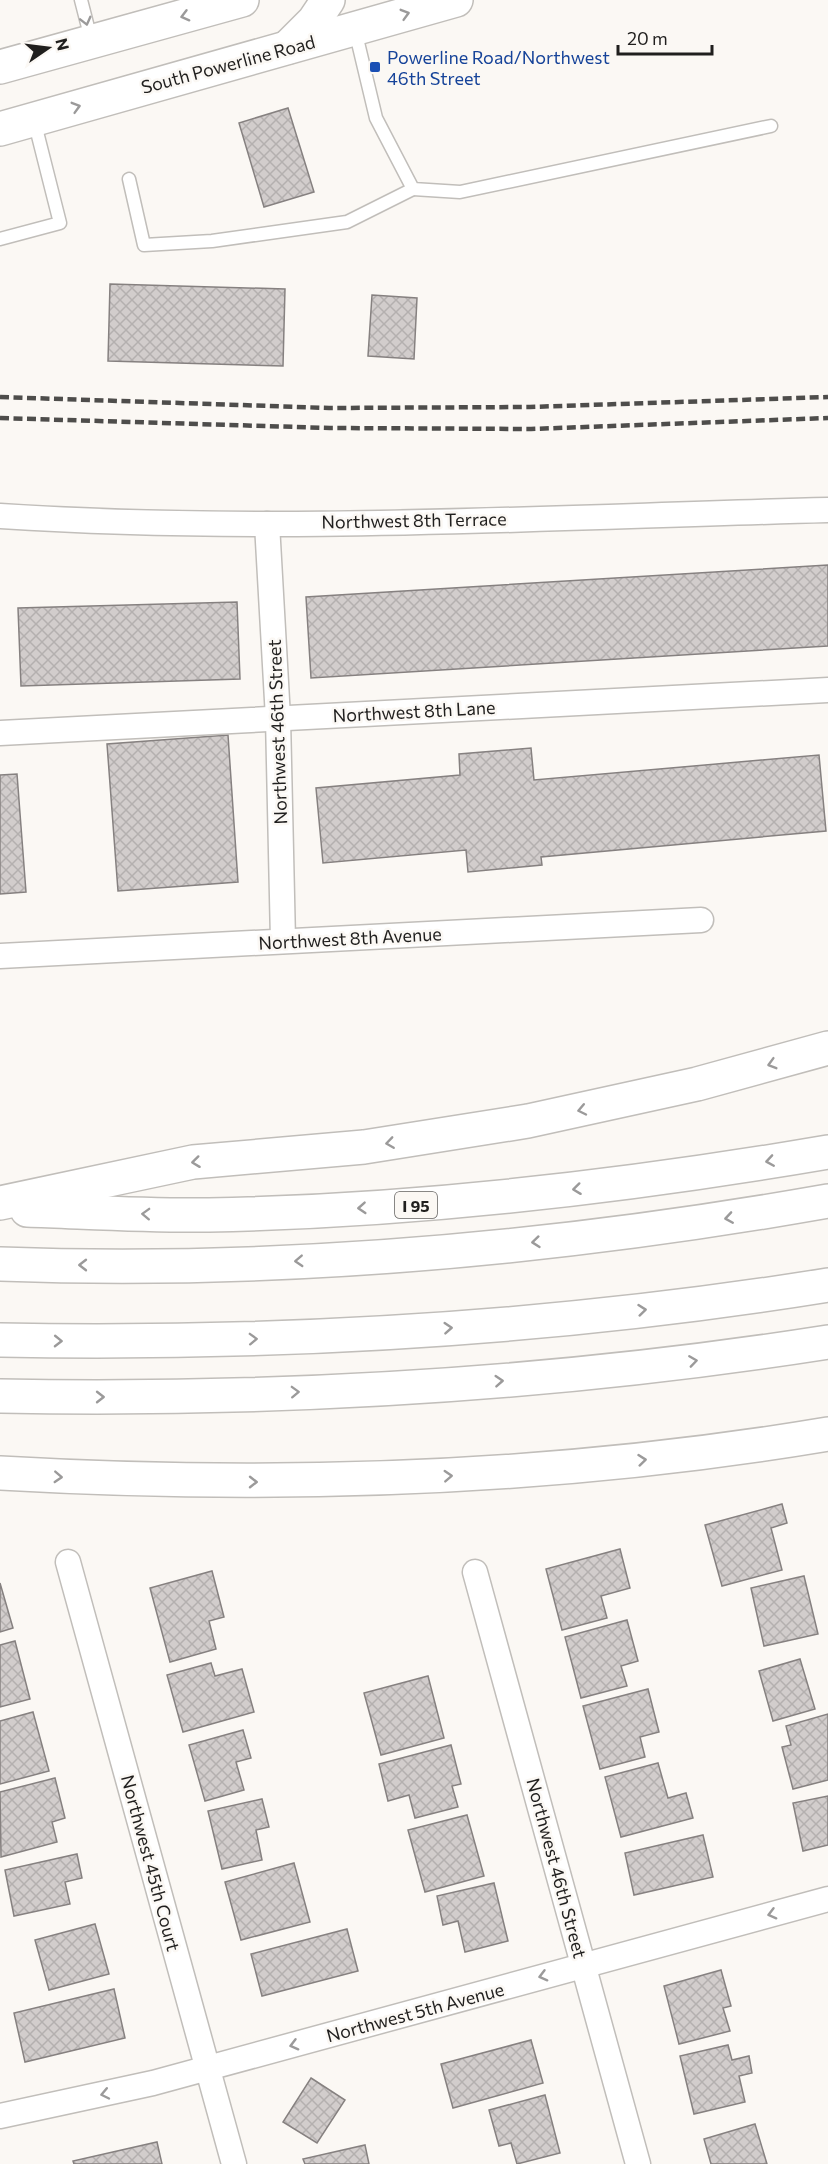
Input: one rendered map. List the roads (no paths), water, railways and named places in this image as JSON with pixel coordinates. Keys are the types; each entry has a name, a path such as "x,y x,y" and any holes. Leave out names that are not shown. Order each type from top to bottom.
{"main road":[{"path":"0,67 242,0"},
{"path":"288,47 314,21 328,0"},
{"path":"355,29 371,0"},
{"name":"South Powerline Road","path":"0,129 456,0"},
{"path":"0,1203 193,1162 364,1147 528,1121 697,1084 828,1047"},
{"name":"I 95","path":"0,1209 206,1215 321,1212 548,1192 662,1179 828,1152"},
{"path":"0,1264 165,1265 384,1256 617,1234 828,1201"},
{"path":"0,1340 182,1341 419,1331 650,1310 828,1285"},
{"path":"0,1396 184,1396 419,1388 654,1366 828,1342"},
{"path":"0,1473 195,1482 371,1480 611,1464 828,1434"}],"street":[{"name":"Northwest 8th Terrace","path":"0,516 85,521 267,524 828,510"},
{"name":"Northwest 46th Street","path":"267,524 278,718 283,941"},
{"name":"Northwest 8th Lane","path":"0,733 828,690"},
{"name":"Northwest 8th Avenue","path":"0,956 701,920"},
{"name":"Northwest 45th Court","path":"68,1562 234,2164"},
{"name":"Northwest 46th Street","path":"475,1572 638,2164"},
{"name":"Northwest 5th Avenue","path":"0,2116 153,2084 828,1899"}],"lane":[{"path":"81,0 92,42"},
{"path":"355,29 376,118 413,189"},
{"path":"0,239 60,223 34,119"},
{"path":"129,179 144,245 212,241 347,222 413,189 460,192 771,126"}],"railway":[{"path":"0,397 329,408 530,407 828,397"},
{"path":"0,418 330,428 531,429 828,418"}],"place":[{"name":"Powerline Road/Northwest 46th Street","path":"375,67"}]}
